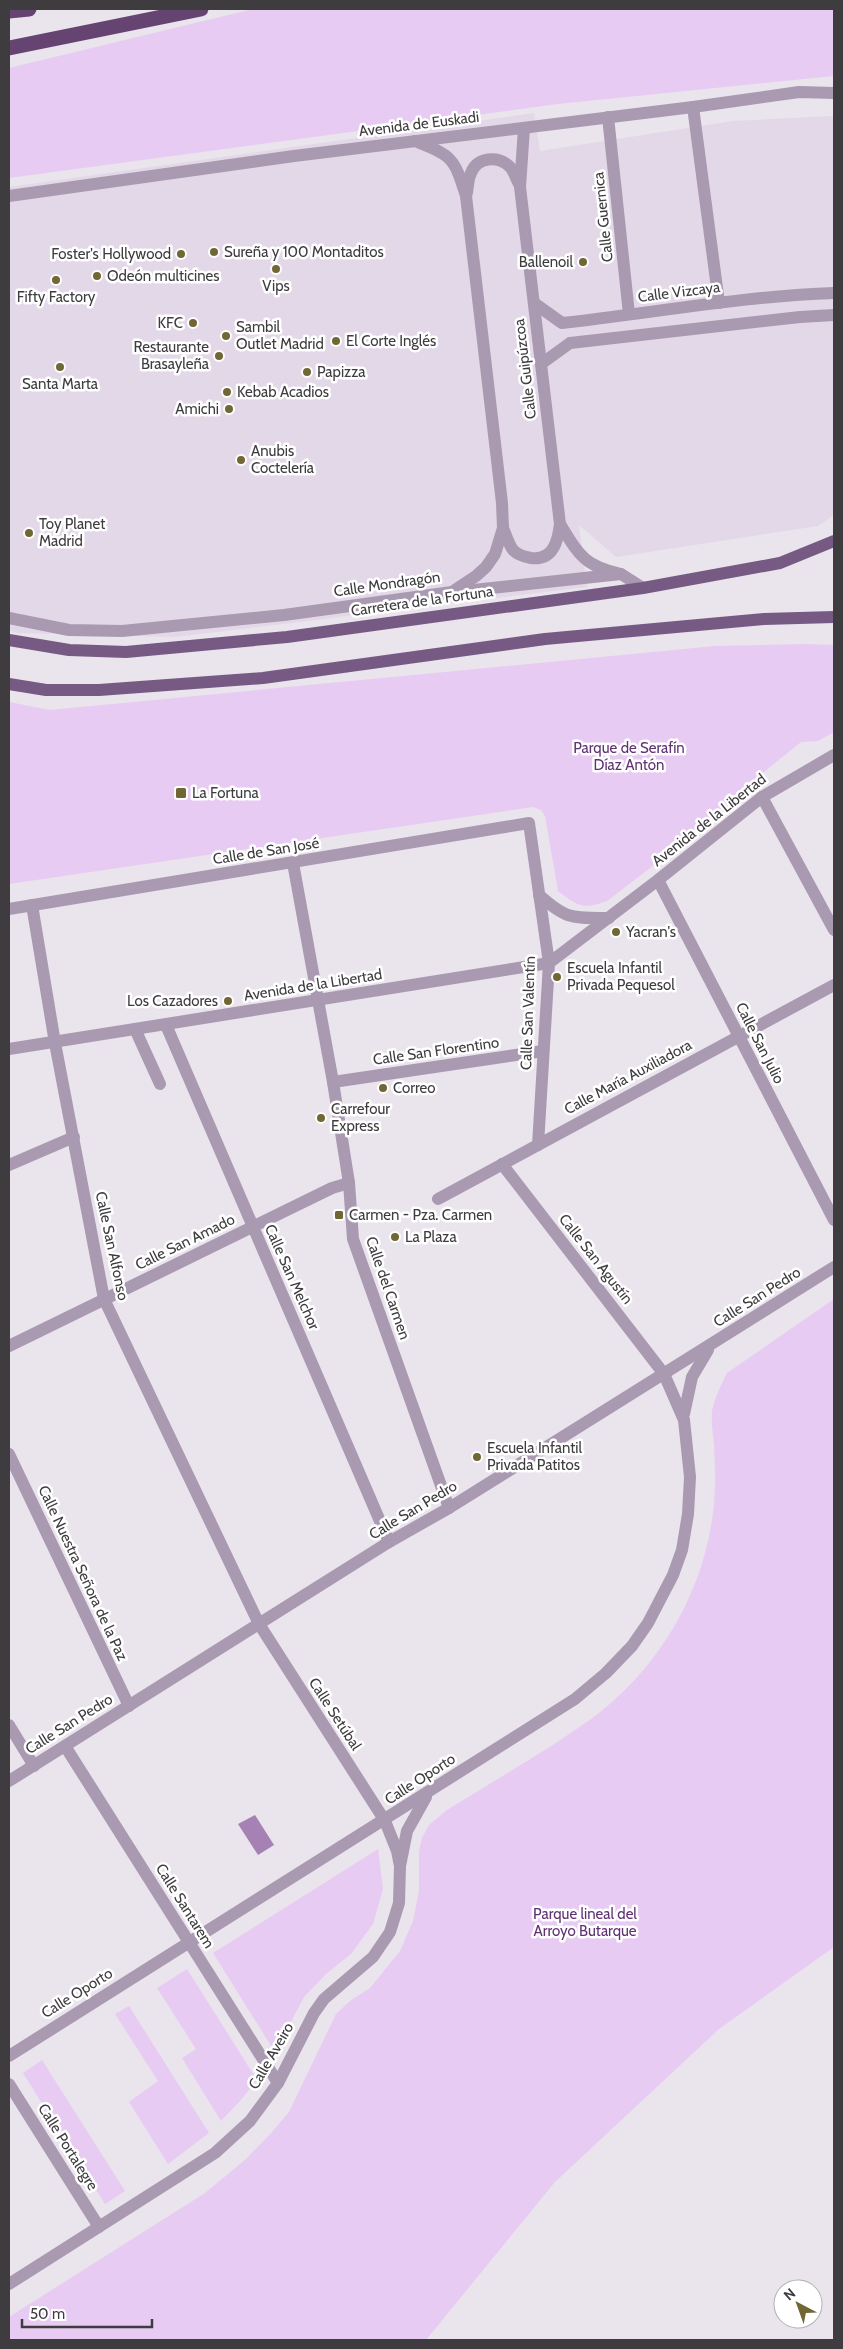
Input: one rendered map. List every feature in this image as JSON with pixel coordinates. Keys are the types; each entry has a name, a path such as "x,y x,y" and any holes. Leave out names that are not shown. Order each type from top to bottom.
{"highway":[{"path":"9,11 29,9"},
{"path":"9,48 201,9"}],"main road":[{"name":"Carretera de la Fortuna","path":"9,640 69,650 126,652 287,637 643,588 780,563 834,541"},
{"path":"9,684 46,690 99,690 263,678 545,639 764,619 834,618"}],"street":[{"name":"Avenida de Euskadi","path":"9,196 415,141 799,92 834,93"},
{"path":"693,107 719,303"},
{"name":"Calle Guernica","path":"608,117 629,314"},
{"name":"Calle Guipúzcoa","path":"524,128 520,187 560,524 578,553 599,570 621,574 643,588"},
{"name":"Calle Mondragón","path":"9,618 69,630 122,631 284,615 452,592 486,567 495,554 503,528 501,494 466,196 458,168 444,153 415,141"},
{"path":"466,196 471,172 477,163 487,159 502,162 511,168 520,187"},
{"name":"Calle Vizcaya","path":"534,302 562,323 800,294 834,293"},
{"path":"541,364 570,343 791,318 834,315"},
{"path":"503,528 513,550 523,557 538,559 549,555 557,543 560,524"},
{"path":"452,592 621,574"},
{"name":"Avenida de la Libertad","path":"9,1050 166,1024 319,1002 549,963 658,880 762,797 834,755"},
{"path":"762,797 834,930"},
{"name":"Calle de San José","path":"9,909 529,823"},
{"name":"Calle San Valentín","path":"529,823 549,963 538,1145"},
{"name":"Calle del Carmen","path":"293,863 333,1082 349,1183 353,1239 449,1508"},
{"name":"Calle San Julio","path":"658,880 834,1220"},
{"path":"539,895 552,906 572,918 609,918"},
{"name":"Calle San Alfonso","path":"32,905 55,1042 104,1299 259,1624"},
{"name":"Calle María Auxiliadora","path":"438,1199 834,985"},
{"name":"Calle San Melchor","path":"166,1024 389,1542"},
{"path":"135,1030 160,1084"},
{"name":"Calle San Florentino","path":"333,1082 543,1052"},
{"path":"9,1165 74,1137"},
{"name":"Calle San Agustín","path":"502,1164 664,1374"},
{"name":"Calle San Amado","path":"9,1346 332,1188 349,1183"},
{"name":"Calle San Pedro","path":"9,1781 389,1542 449,1508 834,1267"},
{"name":"Calle Oporto","path":"9,2056 385,1821 575,1699 606,1673 632,1646 648,1623 673,1575 682,1550 688,1514 690,1477 684,1414 692,1377 700,1360 714,1343"},
{"name":"Calle Oporto","path":"664,1374 684,1414"},
{"name":"Calle Nuestra Señora de la Paz","path":"9,1454 129,1706"},
{"name":"Calle Setúbal","path":"259,1624 385,1821"},
{"path":"9,1725 34,1766"},
{"name":"Calle Santarem","path":"65,1746 278,2083"},
{"name":"Calle Aveiro","path":"9,2284 215,2153 250,2121 278,2083 314,2013 324,1999 372,1957 390,1932 399,1903 400,1866 409,1825 429,1792"},
{"name":"Calle Aveiro","path":"385,1821 397,1851 400,1866"},
{"name":"Calle Portalegre","path":"9,2084 99,2227"}],"shaded area":[{"path":"534,113 540,151 733,121 834,116 834,515 818,526 616,557 579,525 587,587 175,637 17,633 9,630 9,187"},
{"path":"255,1815 274,1845 258,1855 238,1824"}],"green space":[{"path":"253,9 834,9 834,76 558,104 9,178 9,68"},
{"name":"Parque de Serafín Díaz Antón","path":"834,645 834,732 818,741 801,742 754,780 755,788 607,901 599,904 581,905 558,891 545,816 541,810 533,807 9,884 9,702 50,710 715,646"},
{"name":"Parque lineal del Arroyo Butarque","path":"834,1299 834,1947 719,2029 555,2182 426,2340 9,2340 9,2317 205,2193 246,2159 272,2132 289,2112 336,2014 350,2001 370,1988 400,1951 413,1921 419,1891 419,1851 422,1838 429,1825 447,1810 591,1719 615,1700 656,1654 673,1628 687,1601 699,1573 708,1543 715,1488 712,1411 716,1396 727,1373"},
{"path":"378,1849 383,1889 373,1924 351,1954 326,1974 304,1997 275,2052 213,1953"},
{"path":"187,1969 257,2080 221,2121 182,2058 196,2049 157,1988"},
{"path":"129,2006 209,2133 168,2164 129,2102 158,2081 115,2014"},
{"path":"42,2060 125,2191 105,2204 23,2073"}],"place":[{"name":"Sureña y 100 Montaditos","path":"214,252"},
{"name":"Foster's Hollywood","path":"181,254"},
{"name":"Ballenoil","path":"583,262"},
{"name":"Vips","path":"276,269"},
{"name":"Odeón multicines","path":"97,276"},
{"name":"Fifty Factory","path":"56,280"},
{"name":"KFC","path":"193,323"},
{"name":"Sambil Outlet Madrid","path":"226,336"},
{"name":"El Corte Inglés","path":"336,341"},
{"name":"Restaurante Brasayleña","path":"219,356"},
{"name":"Santa Marta","path":"60,367"},
{"name":"Papizza","path":"307,372"},
{"name":"Kebab Acadios","path":"227,392"},
{"name":"Amichi","path":"229,409"},
{"name":"Anubis Coctelería","path":"241,460"},
{"name":"Toy Planet Madrid","path":"29,533"},
{"name":"La Fortuna","path":"181,793"},
{"name":"Yacran's","path":"616,932"},
{"name":"Escuela Infantil Privada Pequesol","path":"557,977"},
{"name":"Los Cazadores","path":"228,1001"},
{"name":"Correo","path":"383,1088"},
{"name":"Carrefour Express","path":"321,1118"},
{"name":"Carmen - Pza. Carmen","path":"339,1215"},
{"name":"La Plaza","path":"395,1237"},
{"name":"Escuela Infantil Privada Patitos","path":"477,1457"}]}
